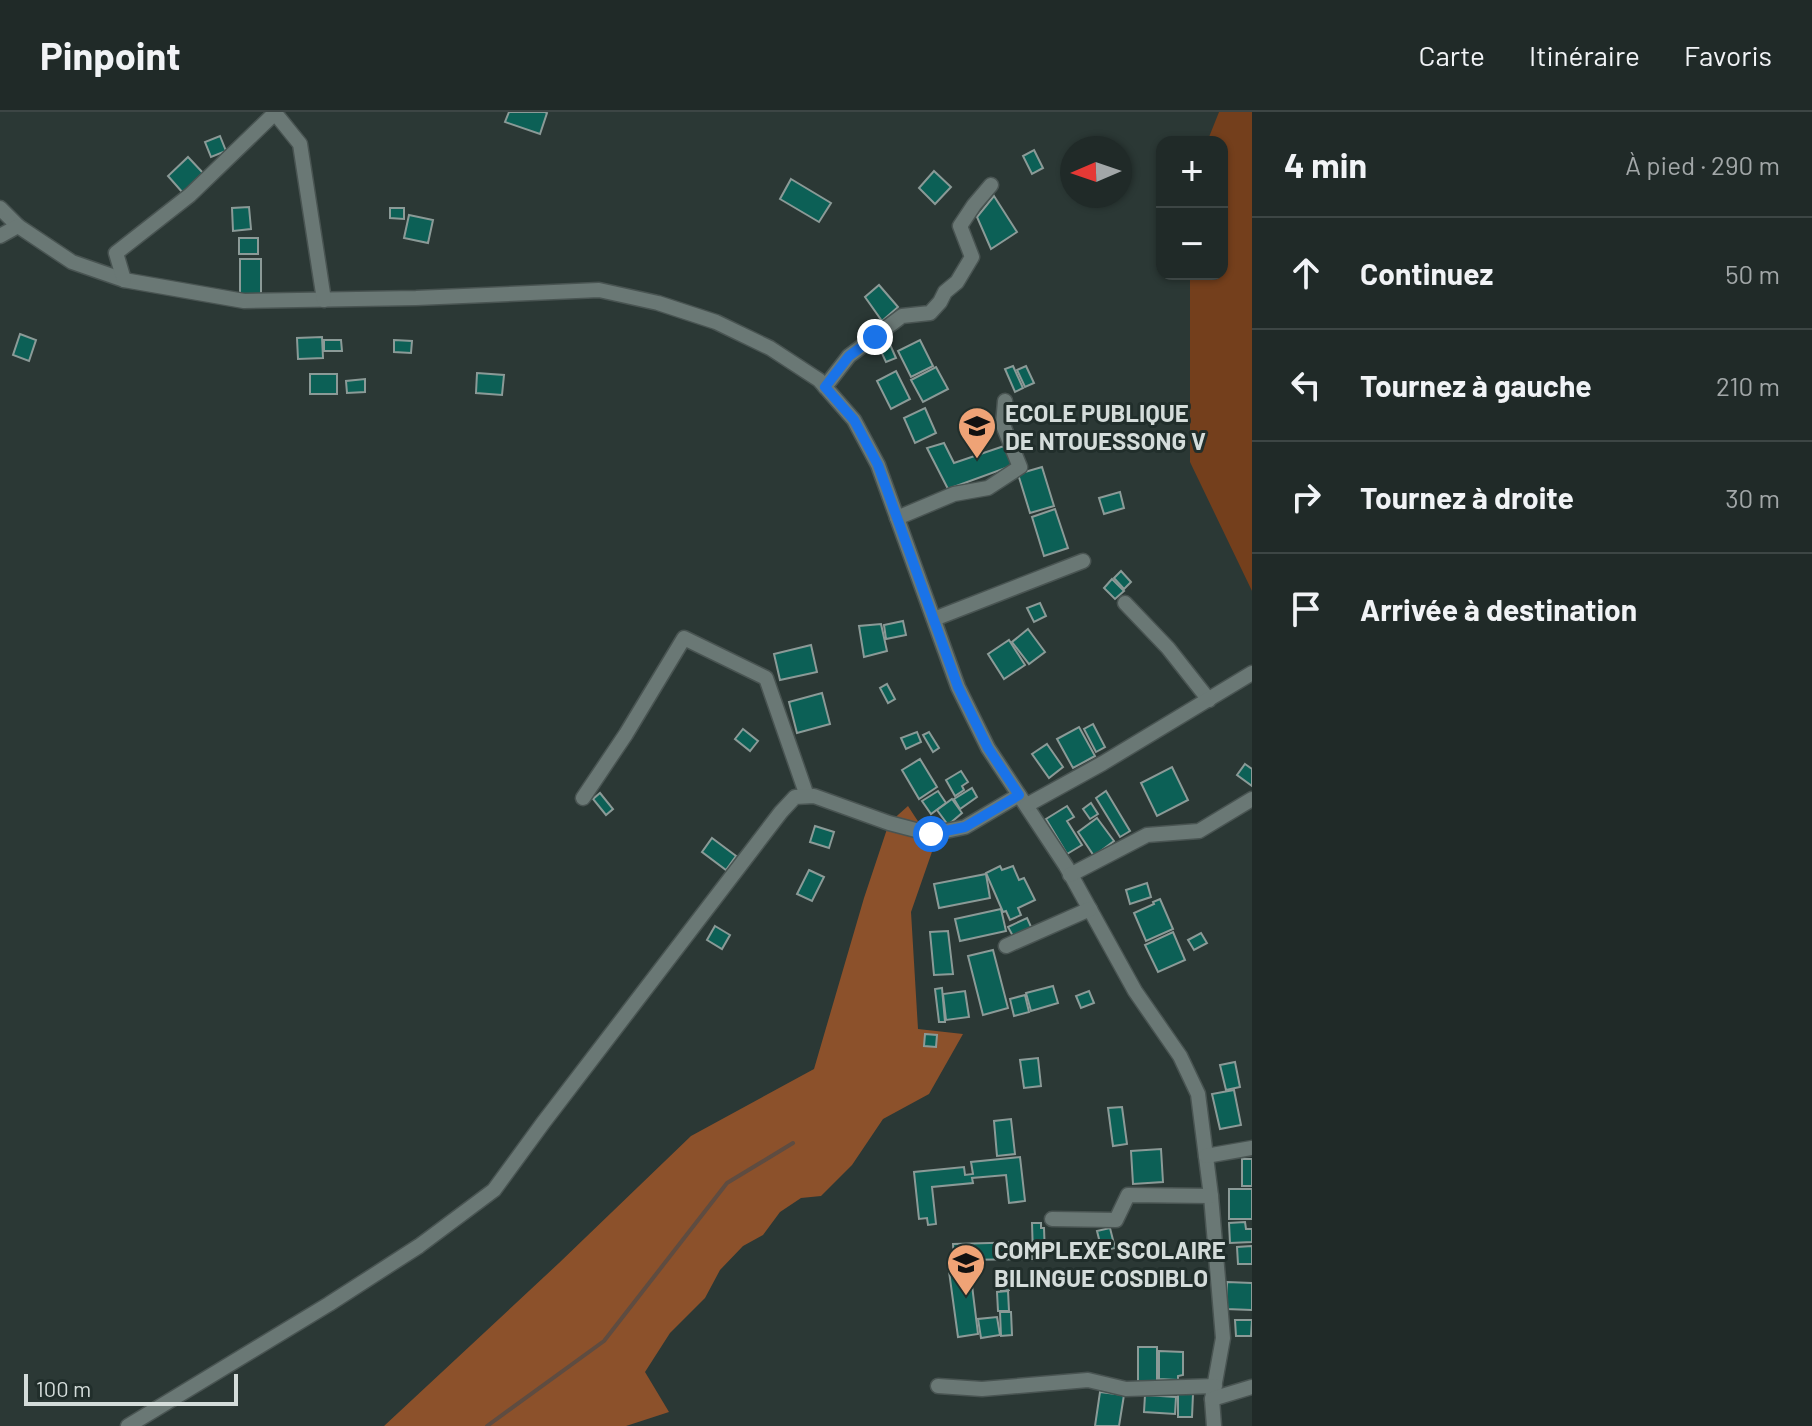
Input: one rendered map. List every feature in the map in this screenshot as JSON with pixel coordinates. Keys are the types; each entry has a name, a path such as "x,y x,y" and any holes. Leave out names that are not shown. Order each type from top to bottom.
{"street":[{"path":"124,280 116,253 190,195 275,113 300,144 324,300"},
{"path":"825,387 849,356 902,316 930,313 945,292 957,282 972,257 960,226 991,185"},
{"path":"0,208 18,226 72,262 124,280 244,301 599,290 658,303 716,322 770,348 819,380 854,420 878,465 958,687 988,748 1070,875 1135,991 1180,1056 1198,1094 1211,1196 1223,1338 1214,1392 1214,1426"},
{"path":"0,236 18,226"},
{"path":"897,518 954,494 988,488 1020,467 1003,425 1005,401"},
{"path":"934,619 1083,561"},
{"path":"1125,603 1168,648 1209,700"},
{"path":"583,798 684,638 766,678 807,796"},
{"path":"128,1426 419,1246 494,1190 795,797 814,796 889,823 931,834 965,827 1103,763 1252,673"},
{"path":"1070,875 1147,835 1199,831 1252,799"},
{"path":"1006,946 1090,909"},
{"path":"1206,1156 1252,1148"},
{"path":"1052,1219 1116,1220 1128,1195 1211,1196"},
{"path":"938,1386 982,1389 1088,1380 1126,1389 1214,1392 1252,1387"}],"shaded area":[{"path":"1219,112 1252,112 1252,591 1190,462 1190,280 1228,280 1228,136 1209,136"},
{"path":"908,806 934,846 911,912 918,1029 963,1034 929,1094 883,1119 852,1165 821,1196 801,1198 780,1212 763,1235 743,1246 720,1270 705,1298 670,1333 645,1372 669,1412 626,1426 384,1426 691,1136 814,1069 889,823"}],"building":[{"path":"509,112 547,113 540,134 505,122"},
{"path":"220,136 226,151 211,157 205,142"},
{"path":"1034,150 1043,168 1032,174 1023,156"},
{"path":"188,157 204,174 183,193 168,176"},
{"path":"934,171 951,187 935,204 919,188"},
{"path":"791,179 831,203 819,222 780,199"},
{"path":"994,196 1017,232 991,249 977,217"},
{"path":"249,207 251,229 233,231 232,208"},
{"path":"390,208 404,208 404,219 390,218"},
{"path":"409,215 433,220 428,243 404,238"},
{"path":"239,238 258,238 258,254 239,254"},
{"path":"240,259 261,259 261,295 240,295"},
{"path":"879,285 898,307 882,321 865,297"},
{"path":"20,334 36,340 29,361 13,355"},
{"path":"322,337 323,358 298,359 297,338"},
{"path":"324,340 341,340 342,351 324,351"},
{"path":"394,340 412,341 411,353 394,352"},
{"path":"888,340 896,358 886,362 878,345"},
{"path":"920,340 933,366 911,377 898,351"},
{"path":"1013,366 1023,388 1015,392 1005,369"},
{"path":"1026,366 1034,383 1025,387 1017,370"},
{"path":"936,367 948,389 923,402 911,380"},
{"path":"896,371 910,399 891,409 877,381"},
{"path":"477,373 504,375 502,395 476,393"},
{"path":"310,374 337,374 337,394 310,394"},
{"path":"365,379 365,392 347,393 346,381"},
{"path":"925,408 936,433 915,443 904,418"},
{"path":"944,443 954,463 1004,446 1014,465 948,489 927,448"},
{"path":"1042,467 1054,506 1030,513 1018,474"},
{"path":"1120,492 1124,508 1104,514 1099,498"},
{"path":"1055,509 1068,548 1044,556 1032,517"},
{"path":"1121,571 1131,582 1124,589 1114,578"},
{"path":"1112,579 1124,591 1115,599 1104,588"},
{"path":"1040,603 1046,616 1034,622 1027,608"},
{"path":"903,621 906,635 886,639 884,625"},
{"path":"881,624 887,651 864,657 859,626"},
{"path":"1028,629 1045,652 1029,664 1012,642"},
{"path":"1009,640 1025,665 1004,679 988,654"},
{"path":"811,645 817,672 780,680 774,654"},
{"path":"887,684 895,699 888,703 880,688"},
{"path":"822,693 830,724 797,733 789,702"},
{"path":"1093,724 1105,747 1096,752 1084,729"},
{"path":"1079,727 1095,756 1073,768 1057,739"},
{"path":"743,729 758,741 750,751 735,739"},
{"path":"917,732 921,742 906,749 901,738"},
{"path":"929,732 939,748 933,752 923,735"},
{"path":"1047,744 1063,767 1049,778 1032,754"},
{"path":"920,759 937,787 919,799 902,770"},
{"path":"1245,764 1252,769 1252,786 1237,775"},
{"path":"1172,767 1188,800 1157,816 1141,783"},
{"path":"961,771 968,782 962,786 964,790 955,796 946,780"},
{"path":"972,788 977,797 960,809 954,799"},
{"path":"938,791 946,803 931,814 922,801"},
{"path":"1106,791 1130,831 1120,837 1096,798"},
{"path":"600,793 613,809 606,815 593,799"},
{"path":"952,799 962,813 948,825 937,810"},
{"path":"1091,803 1098,814 1090,819 1083,809"},
{"path":"1067,806 1074,817 1067,821 1082,845 1067,854 1046,819"},
{"path":"1097,818 1114,841 1094,856 1078,832"},
{"path":"815,826 834,832 829,848 810,842"},
{"path":"712,838 736,856 726,870 702,852"},
{"path":"1000,866 1002,870 1013,866 1019,880 1024,878 1035,900 1018,908 1021,915 1010,920 1006,911 1003,912 986,873"},
{"path":"809,870 824,877 812,901 797,894"},
{"path":"986,874 990,898 939,908 934,884"},
{"path":"1147,883 1151,897 1130,904 1126,890"},
{"path":"1160,899 1173,929 1146,941 1134,913"},
{"path":"1001,909 1006,931 960,941 955,919"},
{"path":"1027,918 1032,929 1014,938 1008,927"},
{"path":"715,926 730,935 722,949 707,940"},
{"path":"948,931 953,974 934,975 930,932"},
{"path":"1173,932 1185,960 1158,972 1145,945"},
{"path":"1201,933 1207,943 1194,950 1188,940"},
{"path":"993,950 1008,1008 983,1015 968,956"},
{"path":"1053,986 1058,1003 1031,1011 1026,993"},
{"path":"942,988 945,1022 939,1022 935,989"},
{"path":"965,991 969,1017 946,1020 943,994"},
{"path":"1089,991 1094,1003 1081,1008 1076,996"},
{"path":"1025,995 1029,1012 1014,1016 1010,999"},
{"path":"925,1034 937,1035 936,1047 924,1046"},
{"path":"1038,1058 1041,1086 1024,1088 1020,1060"},
{"path":"1235,1062 1240,1087 1226,1090 1220,1065"},
{"path":"1234,1090 1241,1125 1220,1129 1212,1094"},
{"path":"1122,1107 1127,1144 1113,1146 1108,1108"},
{"path":"1011,1119 1015,1154 997,1156 994,1121"},
{"path":"1161,1149 1163,1182 1133,1184 1131,1151"},
{"path":"1020,1157 1025,1201 1009,1203 1006,1175 972,1178 973,1183 932,1187 936,1224 928,1225 927,1218 919,1219 914,1172 964,1167 965,1175 973,1174 971,1162"},
{"path":"1242,1159 1252,1159 1252,1186 1242,1186"},
{"path":"1229,1189 1252,1189 1252,1219 1229,1219"},
{"path":"1245,1222 1246,1229 1252,1229 1252,1242 1230,1243 1229,1223"},
{"path":"1032,1223 1041,1223 1041,1228 1044,1228 1045,1256 1033,1256"},
{"path":"1110,1228 1115,1248 1102,1251 1097,1231"},
{"path":"1032,1242 1032,1259 954,1260 953,1244"},
{"path":"1252,1246 1252,1264 1238,1264 1237,1247"},
{"path":"969,1261 978,1334 958,1337 948,1264"},
{"path":"1001,1272 1008,1272 1009,1290 1001,1291"},
{"path":"1227,1282 1252,1283 1252,1310 1226,1309"},
{"path":"1008,1291 1009,1311 998,1311 997,1292"},
{"path":"1000,1312 1011,1312 1012,1335 1001,1336"},
{"path":"997,1317 1000,1335 981,1338 978,1319"},
{"path":"1235,1320 1252,1320 1251,1336 1236,1336"},
{"path":"1138,1347 1157,1347 1157,1381 1138,1381"},
{"path":"1159,1351 1183,1352 1183,1375 1178,1376 1178,1380 1159,1379"},
{"path":"1100,1392 1124,1395 1119,1426 1095,1426"},
{"path":"1178,1394 1193,1394 1192,1417 1178,1417"},
{"path":"1145,1395 1176,1397 1175,1414 1144,1412"}],"waterway":[{"path":"487,1426 604,1341 727,1183 793,1143"}],"place":[{"name":"ECOLE PUBLIQUE DE NTOUESSONG V","path":"977,460"},
{"name":"COMPLEXE SCOLAIRE BILINGUE COSDIBLO","path":"966,1297"}],"route":[{"path":"875,337 849,356 825,387 854,420 878,465 958,687 988,748 1019,795 965,827 931,834"}]}
